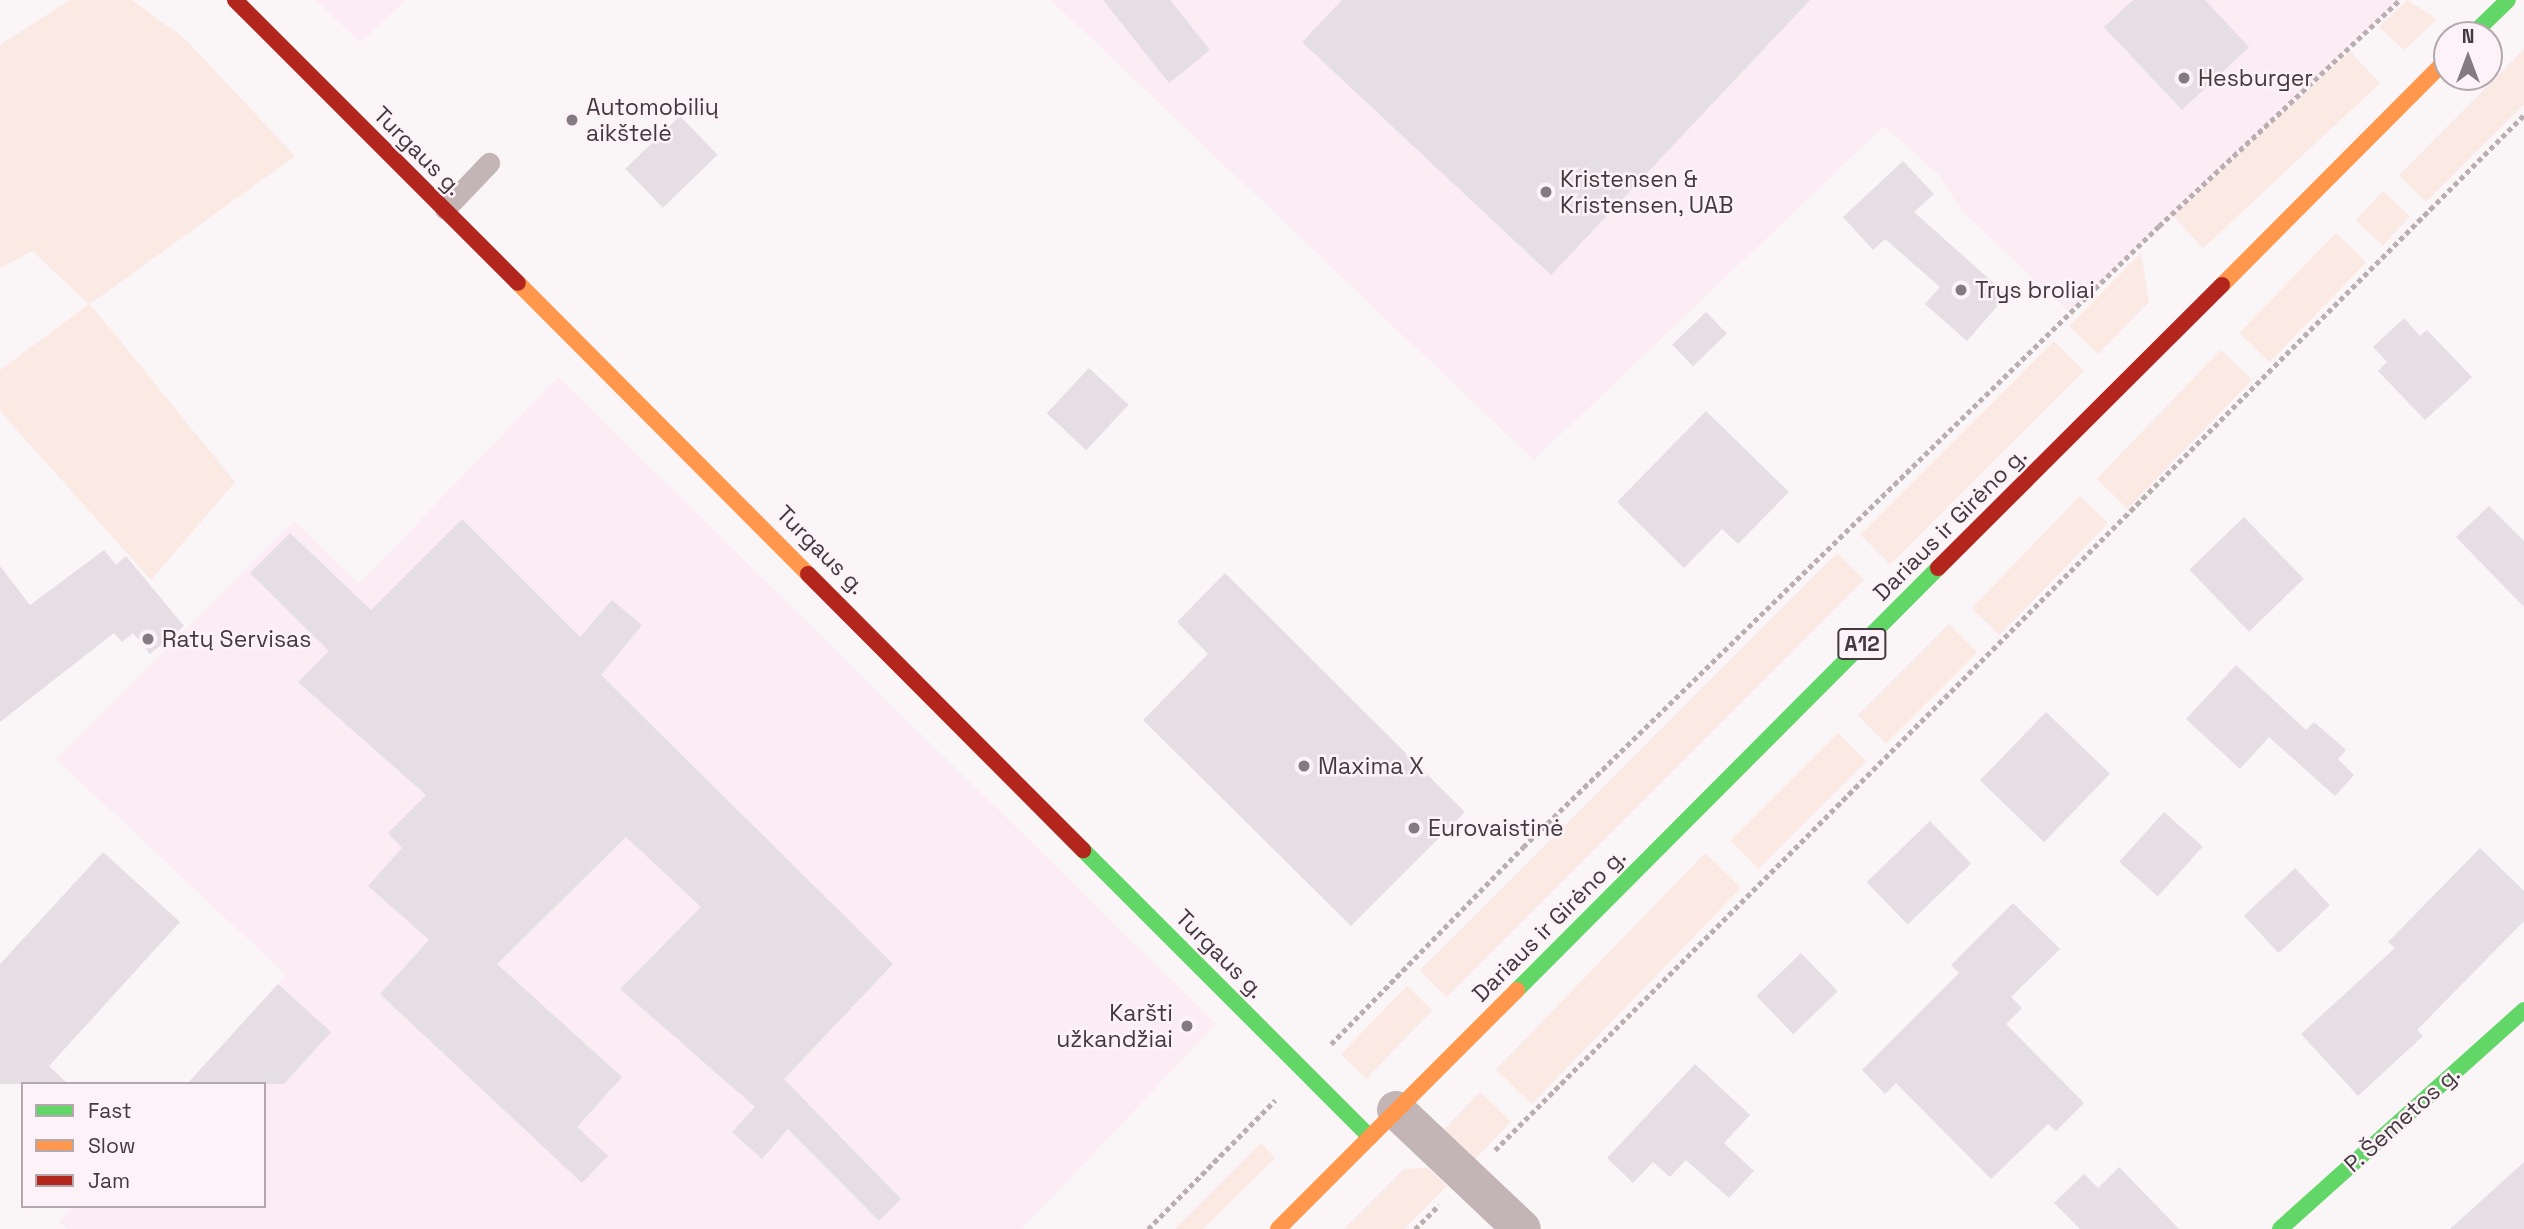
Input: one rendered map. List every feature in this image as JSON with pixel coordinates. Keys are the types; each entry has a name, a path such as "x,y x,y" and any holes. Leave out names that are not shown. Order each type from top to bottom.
{"main road":[{"name":"Turgaus g.","path":"235,0 1370,1137"},
{"path":"2486,21 2508,0"},
{"name":"Dariaus ir Girėno g.","path":"1278,1229 2433,73"},
{"name":"P. Šemetos g.","path":"2280,1229 2524,1010"}],"street":[{"path":"1396,1110 1521,1229"}],"lane":[{"path":"445,209 489,163"}],"path":[{"path":"1148,1229 1533,837 2159,226 2400,0"},
{"path":"1415,1229 2524,115"}],"shaded area":[{"path":"70,0 132,0 184,38 295,156 90,304 235,482 151,580 0,411 0,370 89,304 32,251 0,268 0,45"},
{"path":"316,0 405,0 360,43"},
{"path":"1051,0 2400,0 2070,313 1962,211 1939,175 1884,126 1534,460"},
{"path":"2407,0 2437,19 2404,50 2379,27"},
{"path":"2524,49 2524,104 2426,202 2399,175 2482,91 2503,91 2503,70"},
{"path":"2350,51 2380,83 2203,248 2173,216"},
{"path":"2383,191 2410,216 2383,245 2356,220"},
{"path":"2336,233 2366,262 2270,362 2239,333"},
{"path":"2141,253 2149,302 2098,354 2069,326"},
{"path":"2054,341 2084,371 1890,564 1860,535"},
{"path":"2221,350 2252,380 2128,509 2097,479"},
{"path":"558,377 1216,1024 1022,1229 67,1229 59,1222 72,1208 266,1208 266,1082 189,1082 286,975 56,759 294,521 359,584"},
{"path":"2080,496 2108,523 2000,635 1972,608"},
{"path":"1837,553 1864,580 1447,997 1420,970"},
{"path":"1949,624 1977,652 1886,744 1858,715"},
{"path":"1838,733 1866,761 1759,869 1731,840"},
{"path":"1705,853 1741,888 1532,1104 1496,1070"},
{"path":"1407,986 1432,1010 1366,1079 1341,1054"},
{"path":"1480,1092 1511,1122 1475,1159 1444,1129"},
{"path":"1261,1143 1275,1158 1203,1229 1175,1229"},
{"path":"1428,1168 1447,1186 1404,1229 1344,1229 1404,1169"}],"building":[{"path":"1103,0 1170,0 1210,50 1169,83"},
{"name":"Kristensen & Kristensen, UAB","path":"1342,0 1810,0 1551,275 1302,42"},
{"name":"Hesburger","path":"2133,0 2205,0 2249,47 2182,110 2104,27"},
{"path":"680,116 718,155 663,208 625,169"},
{"path":"1903,161 1934,194 1914,212 2007,295 1967,341 1925,304 1940,287 1885,239 1873,250 1843,217"},
{"path":"1706,312 1727,334 1693,366 1672,345"},
{"path":"2404,318 2420,336 2427,330 2472,377 2425,420 2378,371 2387,362 2373,347"},
{"path":"1089,368 1128,405 1086,450 1047,413"},
{"path":"1706,411 1789,492 1738,544 1722,529 1684,568 1617,502"},
{"path":"2489,506 2524,541 2524,607 2456,537"},
{"path":"2244,517 2304,579 2249,632 2189,570"},
{"path":"462,519 580,637 612,600 642,625 601,675 893,964 784,1079 901,1199 879,1221 788,1129 762,1159 732,1132 755,1107 620,989 701,907 626,837 497,964 622,1077 577,1127 608,1156 582,1183 380,994 429,940 368,886 402,848 388,833 426,795 298,682 329,651 250,573 290,533 371,610"},
{"path":"104,550 116,565 126,556 184,626 150,654 133,633 122,642 114,633 0,722 0,566 30,605"},
{"name":"Maxima X","path":"1225,573 1465,812 1351,926 1143,720 1208,654 1177,622"},
{"path":"2236,665 2306,730 2314,722 2346,750 2338,759 2354,775 2335,796 2269,737 2240,769 2186,719"},
{"path":"2046,712 2110,774 2044,842 1980,780"},
{"path":"2164,812 2203,847 2158,897 2119,862"},
{"path":"1930,821 1971,863 1908,925 1867,882"},
{"path":"2480,848 2524,891 2524,921 2417,1030 2423,1036 2358,1096 2301,1034 2395,948 2388,942"},
{"path":"103,852 180,922 49,1066 66,1082 0,1084 0,964"},
{"path":"2295,868 2330,905 2279,953 2244,916"},
{"path":"2013,903 2060,949 2011,997 2022,1008 2006,1024 2084,1103 2056,1131 2048,1124 1991,1179 1896,1083 1885,1094 1862,1070 1959,973 1951,965"},
{"path":"1801,953 1838,991 1793,1034 1756,996"},
{"path":"278,984 331,1032 284,1084 189,1082"},
{"path":"1695,1064 1750,1115 1724,1143 1754,1171 1729,1198 1686,1160 1670,1177 1653,1162 1633,1183 1607,1158"},
{"path":"2524,1162 2524,1229 2450,1229"},
{"path":"2119,1167 2179,1229 2080,1229 2054,1203 2084,1174 2098,1188"}],"traffic: fast":[{"path":"2486,21 2508,0"},
{"path":"1517,990 1938,568"},
{"path":"1083,850 1370,1137"},
{"path":"2280,1229 2524,1010"}],"traffic: slow":[{"path":"2222,285 2433,73"},
{"path":"518,283 808,574"},
{"path":"1278,1229 1517,990"}],"traffic: jam":[{"path":"235,0 518,283"},
{"path":"1938,568 2222,285"},
{"path":"808,574 1083,850"}],"place":[{"name":"Hesburger","path":"2184,78"},
{"name":"Automobilių aikštelė","path":"572,120"},
{"name":"Kristensen & Kristensen, UAB","path":"1546,192"},
{"name":"Trys broliai","path":"1961,290"},
{"name":"Ratų Servisas","path":"148,639"},
{"name":"Maxima X","path":"1304,766"},
{"name":"Eurovaistinė","path":"1414,828"},
{"name":"Karšti užkandžiai","path":"1187,1026"}]}
